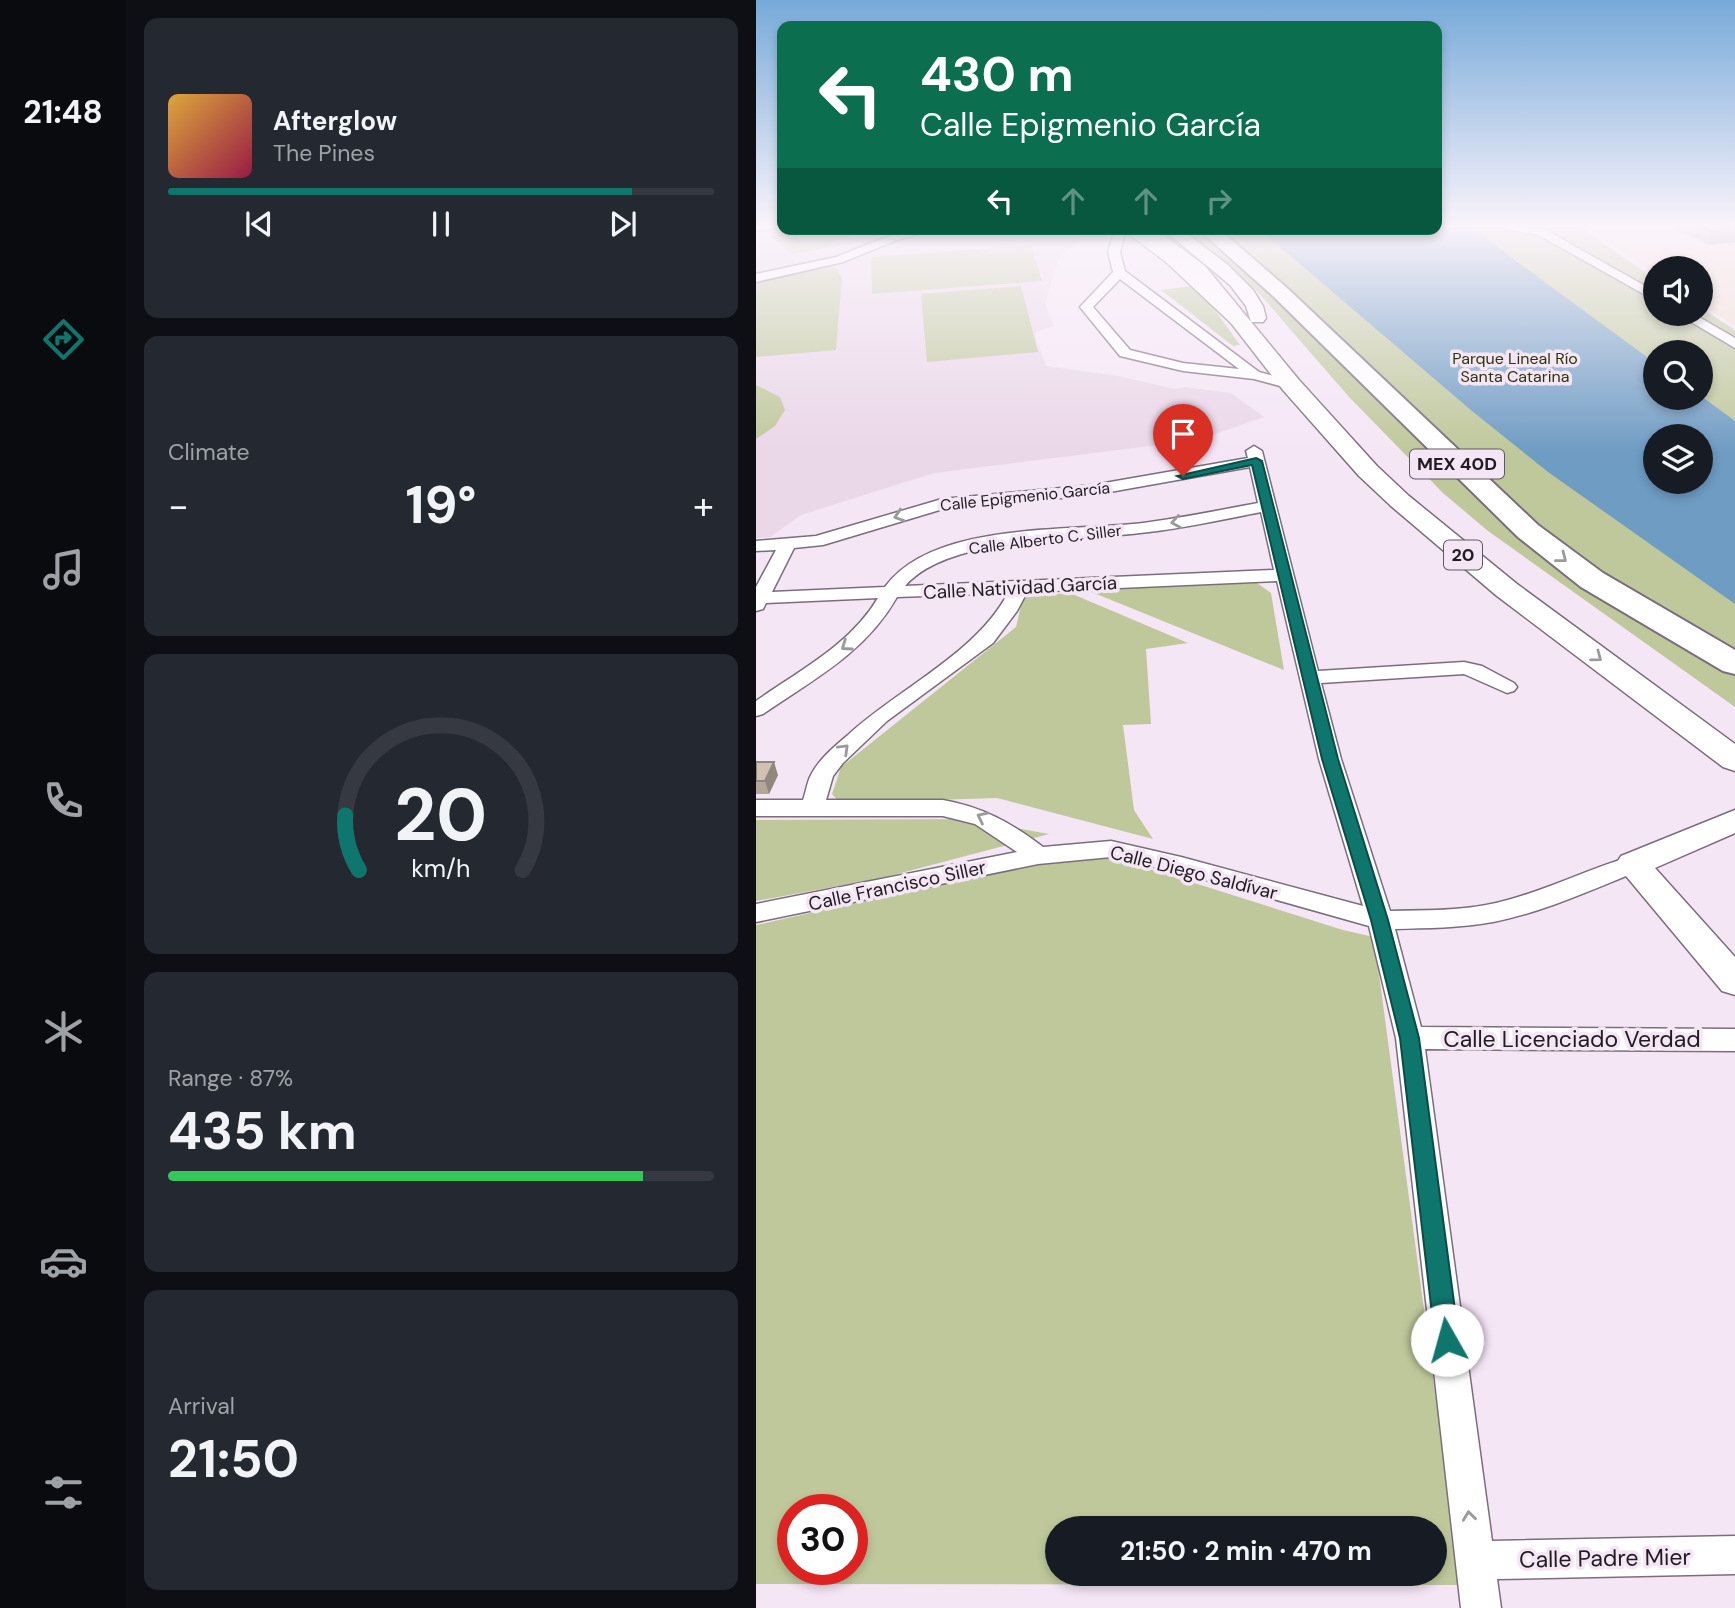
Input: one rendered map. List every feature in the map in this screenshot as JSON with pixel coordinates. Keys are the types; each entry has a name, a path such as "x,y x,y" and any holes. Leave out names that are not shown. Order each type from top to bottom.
{"highway":[{"name":"MEX 40D","path":"1290,302 1528,531 1592,580 1735,664"},
{"name":"MEX 40D","path":"1308,302 1511,494 1557,531 1634,585 1735,642"}],"main road":[{"name":"20","path":"1229,302 1243,313"},
{"name":"20","path":"1232,302 1355,433 1435,511 1547,597 1735,733"},
{"name":"20","path":"1235,302 1291,385 1368,471 1444,540 1735,760"},
{"name":"20","path":"1243,313 1257,308 1252,302"},
{"path":"1735,821 1633,864 1735,981"}],"street":[{"path":"1091,302 1086,307 1120,350 1184,366 1255,374 1291,385"},
{"path":"1158,302 1255,374"},
{"path":"1704,326 1735,344"},
{"name":"Calle Epigmenio García","path":"756,545 787,545 833,537 942,504 1116,486 1255,456 1267,506"},
{"path":"1267,506 1330,759 1380,920 1410,1038 1481,1608"},
{"name":"Calle Alberto C. Siller","path":"756,710 857,639 876,616 887,593 914,567 933,557 966,547 1141,528 1267,506"},
{"path":"757,600 787,545"},
{"name":"Calle Natividad García","path":"757,600 1284,575"},
{"path":"813,807 822,775 835,758 880,718 986,639 1008,611 1020,587"},
{"path":"1310,678 1464,668 1475,670 1507,687"},
{"path":"756,808 943,808 968,811 986,818 1038,856"},
{"name":"Calle Diego Saldívar","path":"1038,856 1111,849 1181,865 1380,920 1458,918 1494,913 1534,902 1633,864"},
{"name":"Calle Francisco Siller","path":"756,913 1038,856"},
{"name":"Calle Licenciado Verdad","path":"1410,1038 1735,1040"},
{"name":"Calle Padre Mier","path":"1475,1560 1735,1555"}],"shaded area":[{"path":"756,302 1045,302 1054,326 1034,333 1046,366 1118,376 1175,389 1185,387 1231,393 1264,417 1198,440 934,473 801,515 770,537 756,538"},
{"path":"1713,302 1735,302 1735,326 1713,312"}],"green space":[{"path":"756,302 840,302 836,350 756,357"},
{"path":"922,302 1025,302 1038,352 927,362"},
{"path":"1176,302 1209,302 1240,345 1233,346"},
{"name":"Parque Lineal Río Santa Catarina","path":"1267,302 1643,302 1643,326 1713,326 1713,316 1735,330 1735,707 1488,531 1443,493 1350,398"},
{"path":"756,385 780,397 785,410 775,426 756,439"},
{"path":"1257,583 1271,593 1284,670 1084,589"},
{"path":"1070,593 1188,643 1146,649 1151,724 1123,725 1134,810 1153,839 997,798 840,803 832,794 841,767 1016,627 1023,597"},
{"path":"966,819 1049,834 882,878 756,901 756,820"},
{"path":"1090,850 1343,930 1374,937 1461,1585 1447,1585 1447,1516 1045,1516 1045,1584 868,1584 868,1494 777,1494 777,1584 756,1584 756,925"}],"water":[{"path":"1344,302 1572,302 1643,354 1643,410 1713,410 1713,405 1735,421 1735,604 1548,472"}],"building":[{"path":"756,762 774,762 765,781 756,781"}],"route":[{"path":"1183,476 1256,461 1262,480 1330,759 1380,920 1410,1038 1447,1340"}]}
